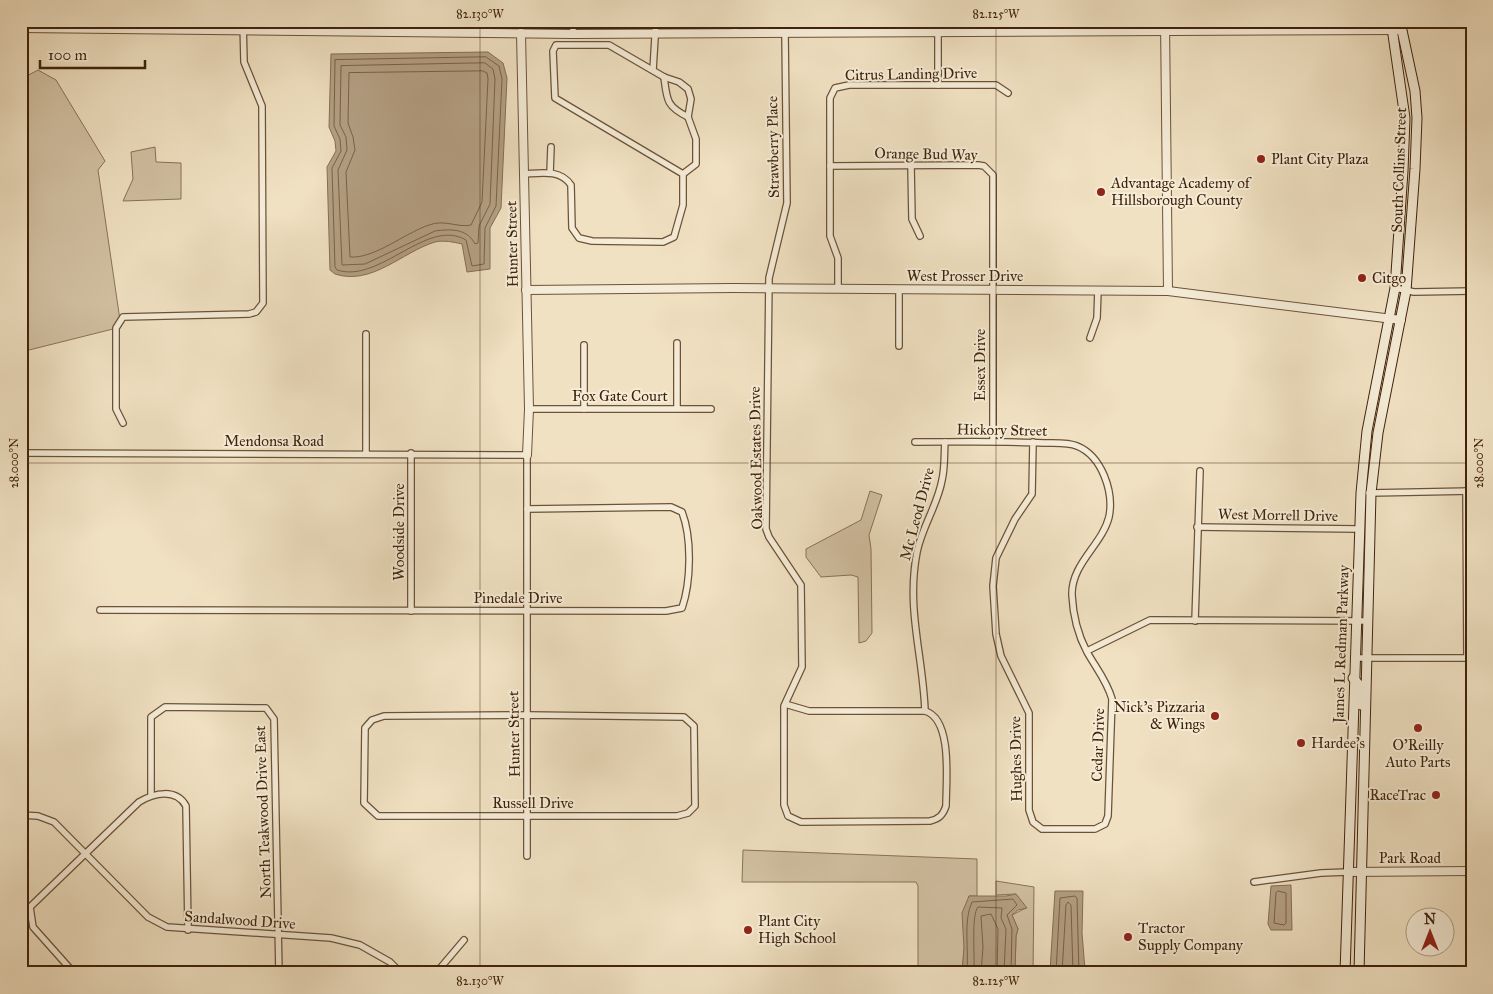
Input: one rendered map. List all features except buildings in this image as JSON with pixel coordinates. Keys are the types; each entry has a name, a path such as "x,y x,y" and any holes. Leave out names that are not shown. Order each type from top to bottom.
{"main road":[{"name":"South Collins Street","path":"1397,25 1415,91 1417,118 1416,160 1406,291 1401,320"},
{"name":"South Collins Street","path":"1390,320 1395,288 1405,118 1397,25"},
{"path":"1399,223 1399,271 1406,291"},
{"path":"1384,402 1386,370 1394,328 1390,320"},
{"name":"James L Redman Parkway","path":"1345,973 1353,678 1361,494 1369,423 1390,320"},
{"name":"James L Redman Parkway","path":"1359,973 1371,492 1378,433 1401,320"},
{"path":"1369,423 1366,484 1371,492"},
{"path":"1359,529 1364,532 1366,538 1366,556 1370,581"},
{"path":"1353,678 1361,687 1361,705 1366,728"},
{"path":"1353,698 1358,728 1357,752 1365,768"},
{"path":"1350,771 1356,783 1354,850 1361,871"}],"street":[{"path":"123,422 116,409 116,328 123,317 248,314 256,312 263,303 262,106 244,62 243,21"},
{"path":"391,21 392,32"},
{"path":"573,21 573,34"},
{"path":"653,70 657,34 656,21"},
{"path":"735,21 735,33"},
{"path":"837,21 837,32"},
{"path":"938,21 938,85"},
{"path":"21,28 102,25 243,30 657,34 937,32 1166,25 1397,25"},
{"path":"1166,25 1168,291"},
{"name":"Hunter Street","path":"521,33 528,410 526,610 528,715 527,856"},
{"name":"Strawberry Place","path":"768,289 770,267 787,203 784,33"},
{"path":"558,44 605,44 664,77 679,82 688,90 691,98 688,117 696,139 696,164 683,174 554,96 553,51 558,44"},
{"path":"664,77 666,98 672,109 688,117"},
{"name":"Citrus Landing Drive","path":"838,289 838,258 830,236 830,98 835,88 849,85 996,85 1008,93"},
{"path":"550,173 551,147"},
{"name":"Orange Bud Way","path":"830,166 984,166 993,174 993,290"},
{"path":"911,166 912,219 920,236"},
{"path":"524,174 550,173 562,176 571,184 572,228 579,238 592,241 663,242 674,236 677,230 683,205 683,174"},
{"path":"1395,288 1406,291 1472,291"},
{"name":"Oakwood Estates Drive","path":"768,289 766,529 769,538 801,584 802,667 785,704 784,806 788,816 801,822 930,821 938,819 944,814 946,806 946,746 937,719 932,713 925,711"},
{"name":"West Prosser Drive","path":"526,290 1168,291 1401,320"},
{"path":"899,290 899,346"},
{"name":"Essex Drive","path":"993,290 993,441"},
{"path":"1090,338 1097,318 1098,290"},
{"path":"366,334 366,453"},
{"path":"677,343 677,408"},
{"path":"584,345 584,408"},
{"name":"Fox Gate Court","path":"528,410 584,408 711,409"},
{"name":"Hickory Street","path":"915,442 993,441 1075,444 1087,451"},
{"name":"Mc Leod Drive","path":"925,711 924,674 915,637 912,608 917,552 925,523 942,481 945,442"},
{"name":"Hughes Drive","path":"1033,442 1032,494 1014,519 996,558 993,586 996,634 1001,656 1029,713 1029,810 1033,822 1042,829 1095,829 1105,824"},
{"name":"Cedar Drive","path":"1087,451 1097,462 1109,488 1109,516 1101,535 1079,567 1072,592 1074,620 1087,652 1108,686 1112,699 1108,816 1105,824"},
{"name":"Mendonsa Road","path":"21,453 527,454"},
{"name":"Woodside Drive","path":"411,453 412,611"},
{"path":"1195,621 1200,471"},
{"path":"1354,658 1469,658 1469,491 1371,492 1361,494"},
{"name":"Pinedale Drive","path":"100,610 666,611 682,608 688,591 688,526 682,512 671,507 527,509"},
{"name":"West Morrell Drive","path":"1197,526 1359,529"},
{"path":"1087,652 1150,620 1369,621"},
{"path":"785,704 809,711 925,711"},
{"name":"North Teakwood Drive East","path":"151,795 151,717 160,710 165,707 266,708 274,719 279,935"},
{"name":"Russell Drive","path":"528,715 684,717 694,726 695,806 688,813 677,816 378,816 364,803 365,728 372,720 384,716 528,715"},
{"path":"74,973 33,927 30,907 139,802 151,795 175,794 182,798 186,806 188,930"},
{"name":"Sandalwood Drive","path":"21,815 38,816 54,822 148,918 167,927 188,930 331,938 360,945 390,962 401,973"},
{"path":"1254,882 1320,873 1348,872"},
{"name":"Park Road","path":"1348,872 1472,872"},
{"path":"279,935 279,973"},
{"path":"436,973 464,940"}],"shaded area":[{"path":"38,70 56,80 105,161 98,170 121,327 21,352 21,79"},
{"path":"155,147 156,162 181,163 181,199 123,201 133,179 131,152"},
{"path":"870,491 882,495 869,535 871,549 872,633 866,641 859,643 858,577 851,575 821,577 806,557 806,549 861,520"},
{"path":"743,850 977,859 977,896 969,896 962,973 918,973 918,886 916,882 742,882"},
{"path":"996,881 1034,887 1033,973 1015,973 1016,936 1018,929 1012,915 1026,908 1016,894 996,895"}],"water":[{"path":"488,52 503,63 507,78 501,208 490,228 490,269 467,272 462,244 442,241 423,247 374,272 349,276 335,274 330,270 327,167 336,151 335,141 329,127 331,54"},
{"path":"1291,885 1292,930 1271,930 1268,924 1271,886"},
{"path":"1055,891 1083,891 1082,933 1085,970 1050,971"},
{"path":"1016,894 1027,908 1018,910 1012,915 1018,929 1016,936 1015,973 962,973 964,948 962,913 969,896 1006,896"}],"place":[{"name":"Plant City Plaza","path":"1261,159"},
{"name":"Advantage Academy of Hillsborough County","path":"1101,192"},
{"name":"Citgo","path":"1362,278"},
{"name":"Nick's Pizzaria & Wings","path":"1215,716"},
{"name":"O'Reilly Auto Parts","path":"1418,728"},
{"name":"Hardee's","path":"1301,743"},
{"name":"RaceTrac","path":"1436,795"},
{"name":"Plant City High School","path":"748,930"},
{"name":"Tractor Supply Company","path":"1128,937"}]}
